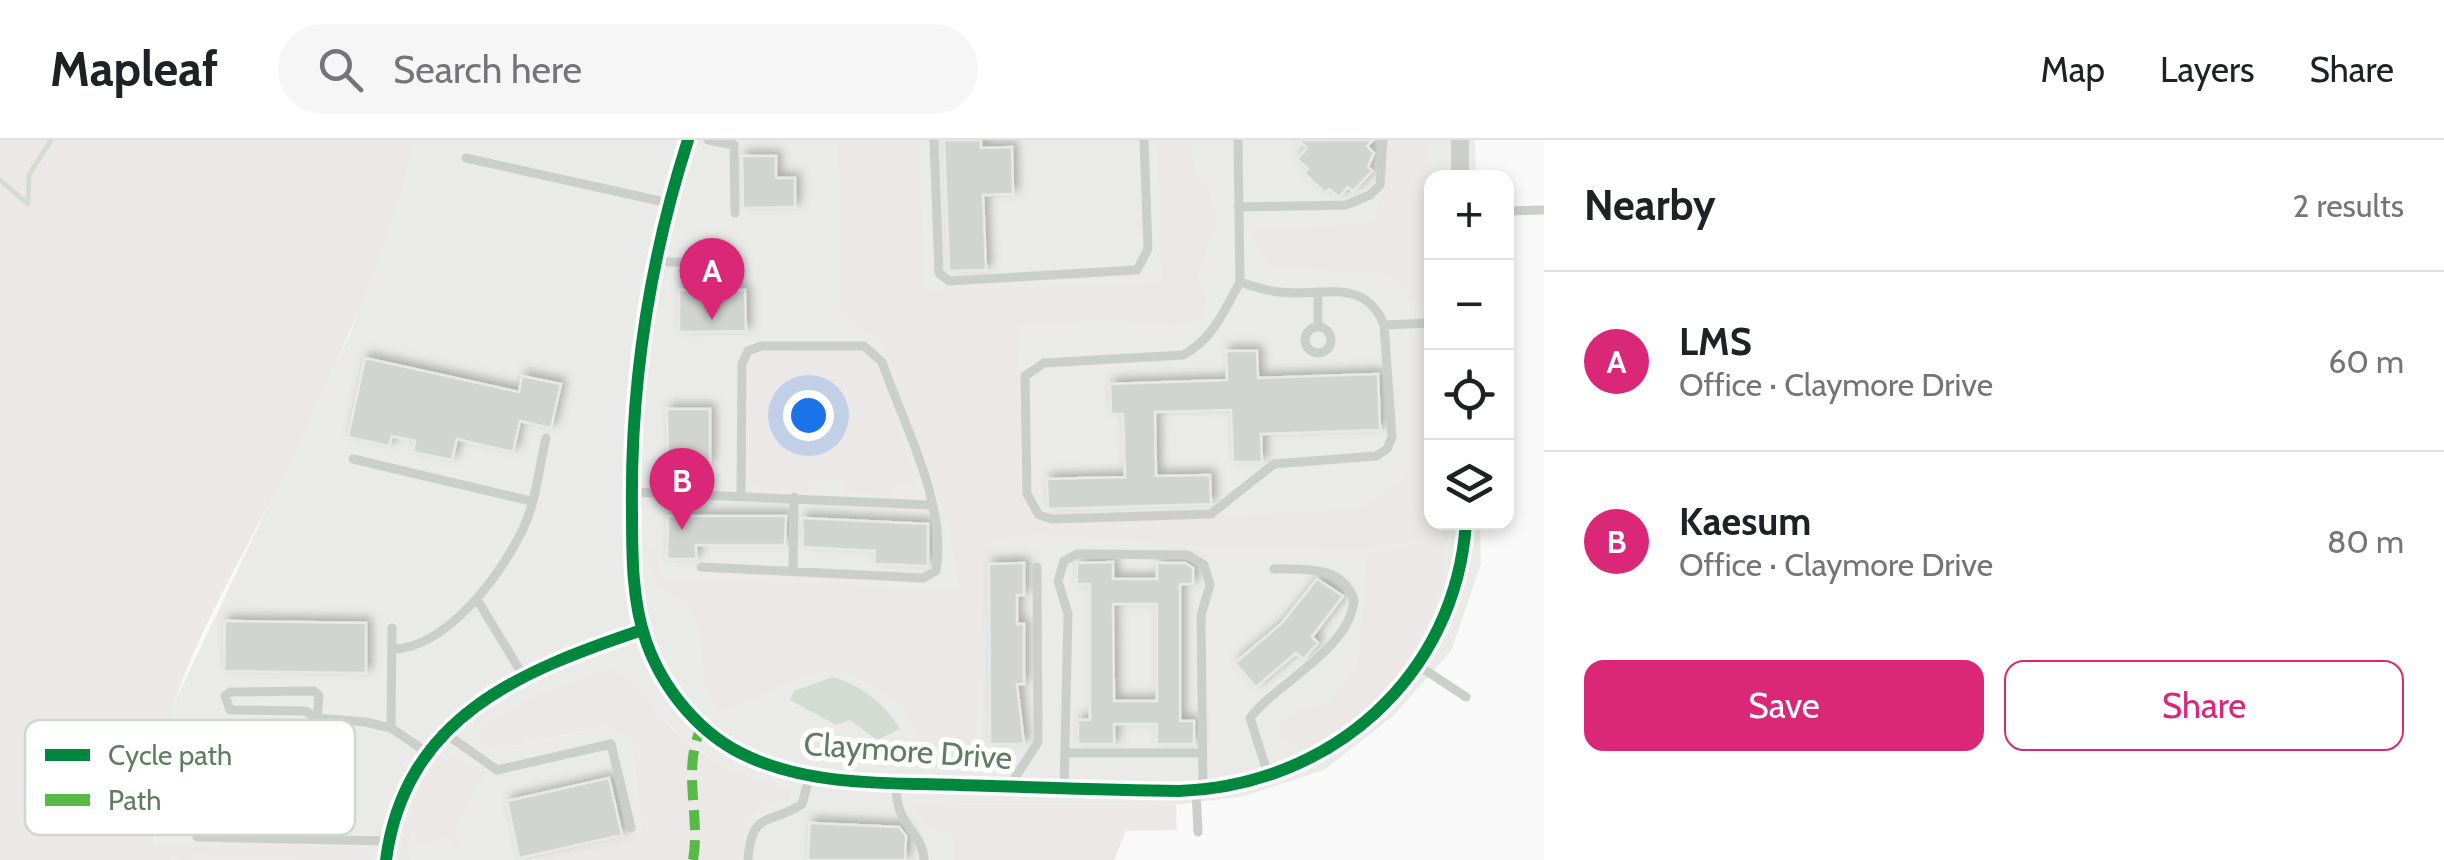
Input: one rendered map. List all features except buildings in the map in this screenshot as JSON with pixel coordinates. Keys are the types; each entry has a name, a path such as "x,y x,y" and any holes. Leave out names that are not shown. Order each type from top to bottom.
{"street":[{"name":"Claymore Drive","path":"688,140 655,261 637,372 631,492 634,568 642,630 667,684 702,726 749,758 810,774 896,783 1200,790 1269,776 1298,766 1353,734 1396,696 1419,666 1453,594 1465,530"},
{"path":"1460,140 1460,170"},
{"path":"386,860 400,798 426,751 444,733 524,677 642,630"}],"lane":[{"path":"708,140 734,145 735,213"},
{"path":"934,140 939,273 950,281 1137,270 1147,255 1144,140"},
{"path":"1238,140 1240,282 1202,345 1183,355 1062,361 1033,368 1022,388 1027,494 1040,515 1052,519 1212,514 1274,464 1376,456 1388,450 1392,437 1384,325 1371,302 1356,292 1280,292 1240,282"},
{"path":"1238,208 1358,202 1380,184 1384,140"},
{"path":"466,158 669,203"},
{"path":"1514,211 1544,210"},
{"path":"655,261 732,264"},
{"path":"1318,292 1318,326"},
{"path":"1384,325 1424,323"},
{"path":"701,567 933,575 938,531 932,505 882,362 871,349 857,345 761,346 748,351 742,364 741,494"},
{"path":"392,648 414,649 478,600 524,527 546,438"},
{"path":"353,460 531,501"},
{"path":"631,492 932,505"},
{"path":"793,571 794,497"},
{"path":"1064,788 1068,614 1058,581 1064,561 1078,554 1187,554 1204,565 1210,585 1201,615 1198,832"},
{"path":"1009,786 1038,742 1037,568"},
{"path":"1269,776 1250,718 1321,655 1350,615 1354,600 1351,591 1324,571 1274,568"},
{"path":"478,600 524,677"},
{"path":"391,728 392,628"},
{"path":"1419,666 1466,697"},
{"path":"317,718 319,696 314,691 225,696 230,710 305,711 317,718 332,720"},
{"path":"355,723 391,728 426,751"},
{"path":"444,733 496,770 612,744 631,828"},
{"path":"1067,753 1202,753"},
{"path":"748,860 750,836 757,826 802,804 810,774"},
{"path":"896,783 898,814 921,845 924,860"},
{"path":"197,837 388,840"}],"shaded area":[{"path":"0,140 415,140 390,226 342,351 194,652 170,720 25,720 25,835 155,835 155,845 359,846 369,851 372,860 194,854 193,860 180,860 174,854 169,860 0,860"},
{"path":"415,140 1475,140 1476,170 1424,170 1424,530 1480,530 1481,564 1451,651 1393,716 1324,770 1245,796 1176,805 913,804 926,828 954,839 954,860 744,860 745,826 766,802 789,790 755,781 715,761 685,740 621,675 479,739 495,750 610,726 632,744 642,834 529,860 156,860 155,835 355,835 355,720 166,720 351,332"},
{"path":"838,140 919,140 925,290 1162,282 1157,140 1191,140 1196,177 1209,190 1215,208 1215,229 1197,275 1206,299 1204,316 1178,326 1115,320 1019,324 1020,497 1037,521 1051,524 1360,509 1403,478 1410,462 1407,337 1424,336 1424,530 1447,530 1447,535 1364,550 1225,548 1039,534 992,540 974,745 953,761 940,761 896,705 870,685 847,674 826,672 806,676 717,712 705,686 695,621 681,601 654,578 646,547 658,548 659,569 666,579 959,589 949,528 885,348 841,311"},
{"path":"1388,140 1427,140 1424,303 1417,305 1388,274 1271,267 1251,239 1251,230 1363,224 1375,217 1388,167"},
{"path":"857,351 872,357 878,366 917,480 914,495 909,482 890,489 892,496 844,493 844,481 809,479 808,492 754,486 750,480 750,366 763,352"},
{"path":"1447,539 1433,607 1422,635 1391,683 1316,748 1300,748 1280,738 1281,722 1299,709 1328,703 1358,665 1367,553"},
{"path":"611,668 631,683 675,731 708,757 790,789 790,801 766,802 745,826 744,860 529,860 642,834 632,744 609,726 494,750 479,742 483,724 541,693"},
{"path":"833,677 871,697 900,729 877,740 850,720 836,725 790,700 794,691"},
{"path":"449,753 485,774 485,787 478,784 453,836 461,841 459,847 453,849 449,837 421,844 412,828 407,848 410,860 400,860 408,818 418,793 439,755"},
{"path":"912,804 1176,805 1177,830 1126,831 1114,860 954,860 954,839 926,828"}],"waterway":[{"path":"0,180 28,204 29,175 51,140"}],"marked path":[{"path":"693,860 693,758 702,726"}],"cycle path":[{"path":"688,140 653,278 639,371 632,465 634,578 641,626 663,677 686,710 731,748 799,773 906,784 1179,791 1234,784 1286,769 1334,745 1375,713 1411,674 1438,629 1457,578 1465,530"},
{"path":"386,860 397,811 417,770 443,735 475,707 512,683 553,663 642,630"}],"place":[{"name":"LMS","path":"712,320"},
{"name":"Kaesum","path":"682,530"}]}
